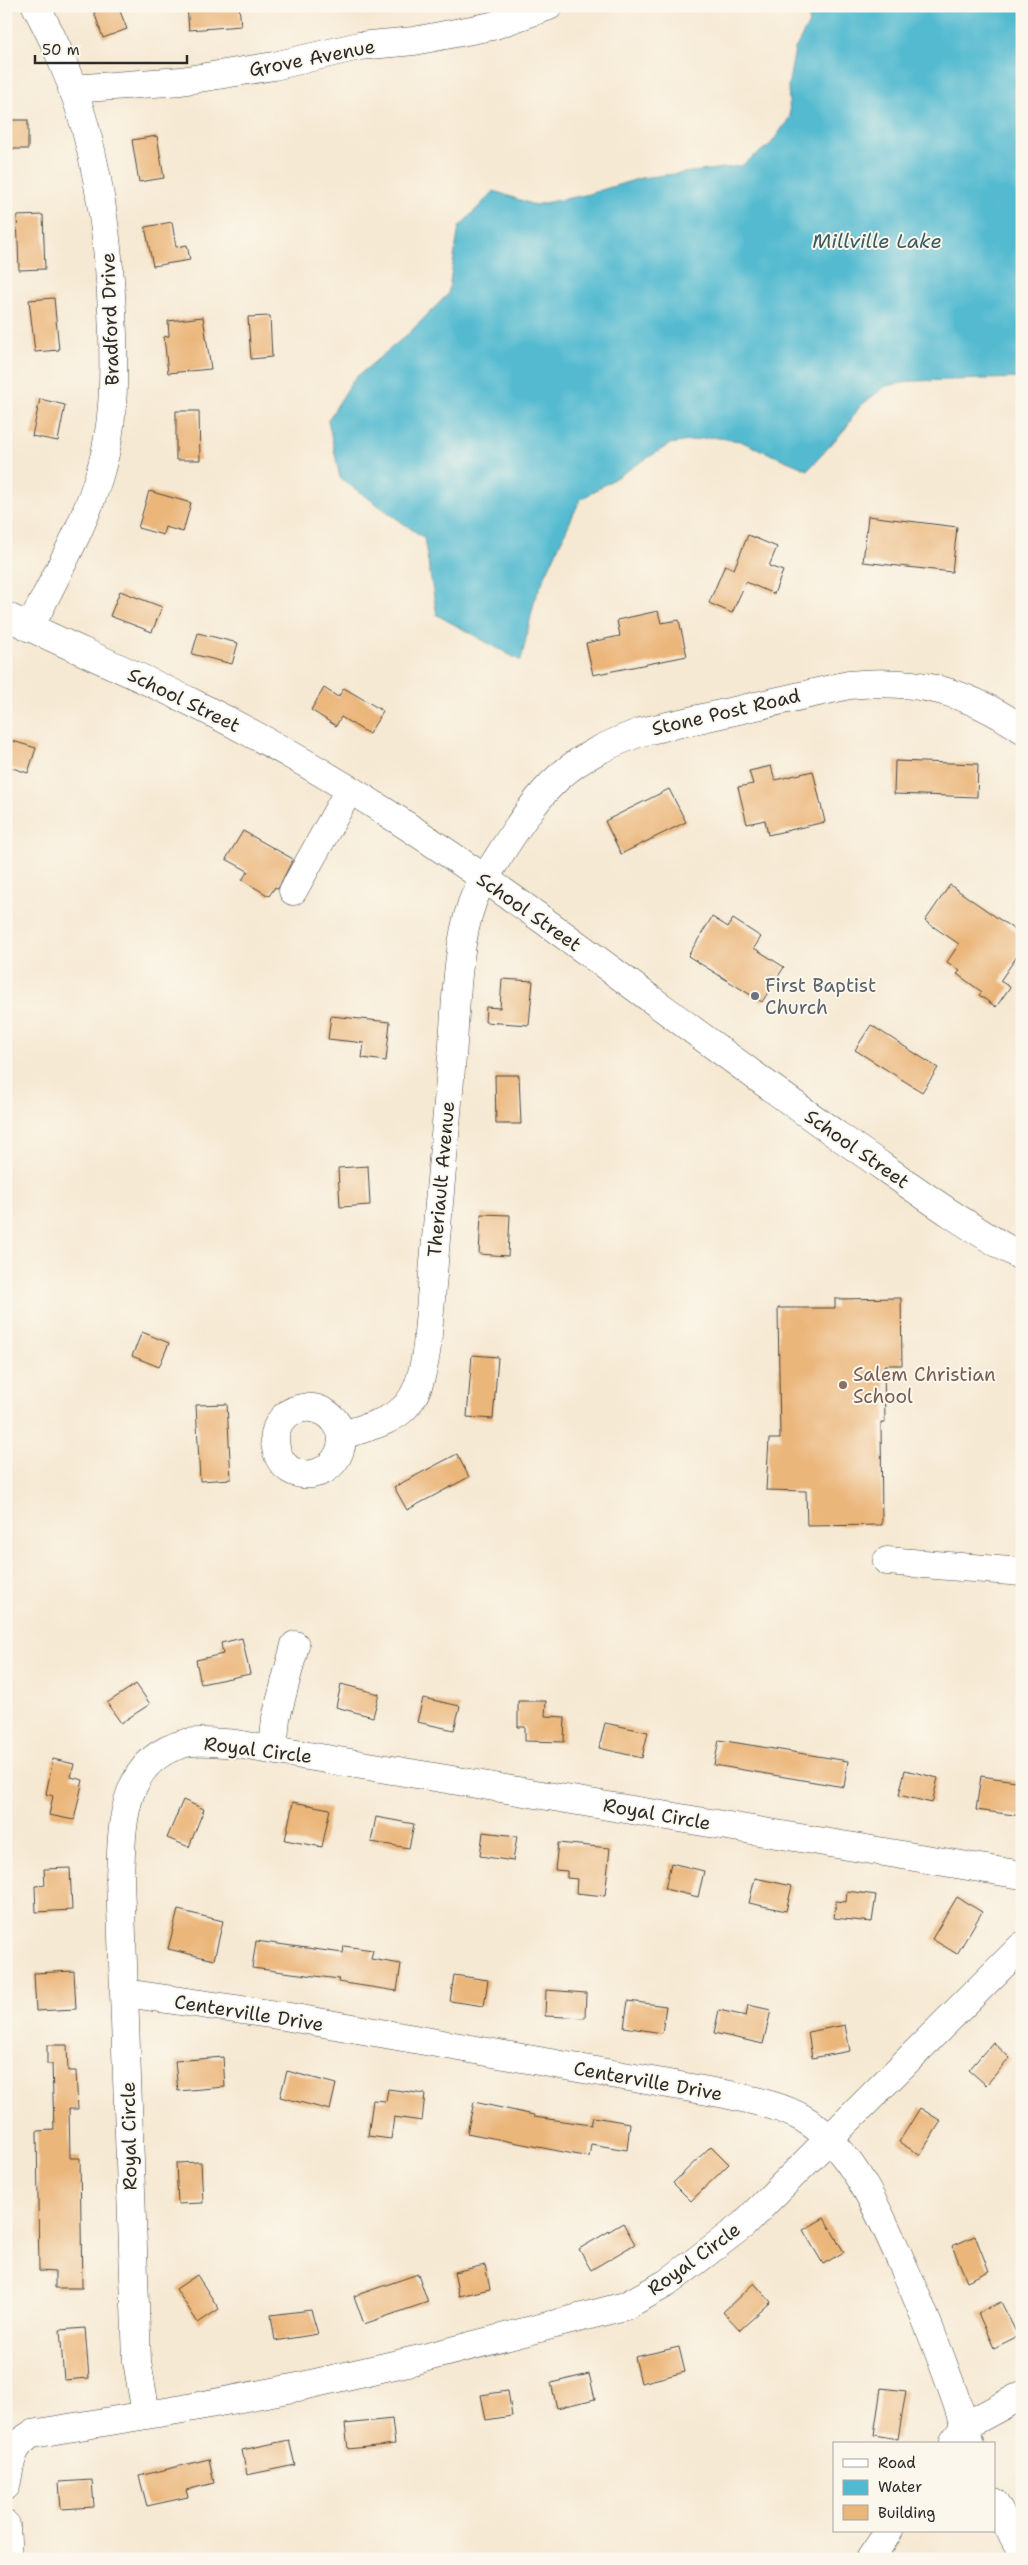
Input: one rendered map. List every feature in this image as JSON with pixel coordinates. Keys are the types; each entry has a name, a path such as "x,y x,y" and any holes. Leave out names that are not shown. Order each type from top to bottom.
{"street":[{"name":"Bradford Drive","path":"30,628 85,514 102,469 111,421 114,367 109,260 92,158 63,62 36,6"},
{"name":"Grove Avenue","path":"72,89 181,81 264,68 359,46 414,41 492,26 549,6"},
{"name":"School Street","path":"6,616 192,702 256,735 399,820 830,1130 988,1238 1022,1257"},
{"name":"Stone Post Road","path":"484,880 530,808 564,770 612,742 642,732 811,692 877,682 926,685 951,692 988,708 1022,729"},
{"path":"293,891 350,790"},
{"name":"Theriault Avenue","path":"342,1435 385,1422 397,1415 417,1391 423,1371 460,964 472,904 484,880"},
{"path":"886,1561 1022,1572"},
{"path":"273,1750 276,1718 295,1645"},
{"name":"Royal Circle","path":"146,2414 136,2351 125,1993 120,1928 122,1834 132,1786 144,1765 164,1750 187,1743 236,1744 1022,1875"},
{"name":"Royal Circle","path":"6,2486 12,2455 20,2441 32,2434 298,2387 416,2360 624,2306 667,2283 743,2225 1022,1946"},
{"name":"Centerville Drive","path":"125,1993 284,2016 725,2094 792,2113 804,2119 828,2139 858,2176 879,2211 926,2318 962,2438"},
{"path":"962,2438 1022,2395"},
{"path":"996,2506 1022,2552"},
{"path":"6,2525 8,2559"},
{"path":"870,2559 888,2532"}],"water":[{"name":"Millville Lake","path":"810,6 1022,6 1022,378 913,381 886,386 860,406 845,429 808,470 740,441 712,437 670,444 580,500 535,598 521,661 437,615 424,538 340,478 328,420 354,379 408,334 448,294 459,227 494,191 534,205 585,195 641,178 741,166 771,144 790,117 788,87 795,49 809,23"}],"building":[{"path":"92,6 118,6 127,29 103,38"},
{"path":"187,6 239,6 241,26 189,30"},
{"path":"6,120 28,120 28,149 6,149"},
{"path":"157,136 164,178 139,182 132,140"},
{"path":"43,215 45,269 19,270 17,216"},
{"path":"172,222 176,247 187,245 190,260 153,266 145,227"},
{"path":"54,298 59,350 35,352 29,300"},
{"path":"270,316 272,357 251,359 248,317"},
{"path":"203,317 211,369 168,373 164,337 169,336 168,321"},
{"path":"40,399 65,405 58,441 32,436"},
{"path":"176,411 199,411 200,460 176,460"},
{"path":"149,491 191,503 183,532 165,527 163,535 138,528"},
{"path":"868,516 957,527 952,572 863,562"},
{"path":"748,535 777,547 769,566 783,571 774,594 746,582 732,613 709,603 725,565 734,569"},
{"path":"120,591 162,607 152,632 110,616"},
{"path":"658,611 661,623 679,620 687,656 593,675 586,643 620,636 617,620"},
{"path":"198,633 238,643 232,664 192,654"},
{"path":"324,688 338,697 344,688 383,711 369,734 341,717 336,726 311,710"},
{"path":"6,739 36,748 28,773 6,766"},
{"path":"895,761 978,764 977,797 894,794"},
{"path":"771,766 775,780 813,771 825,822 768,835 765,820 747,824 738,787 753,784 749,771"},
{"path":"669,789 686,822 621,854 605,821"},
{"path":"243,831 293,859 278,889 275,887 269,896 242,880 248,871 226,859"},
{"path":"950,885 1022,935 1022,949 1000,981 1010,987 996,1007 979,995 982,992 957,974 960,971 947,962 959,944 925,921"},
{"path":"712,917 728,927 733,919 761,937 754,948 784,967 762,1002 688,956"},
{"path":"502,979 533,981 529,1025 485,1022 486,1007 500,1008"},
{"path":"331,1016 390,1022 386,1061 362,1058 364,1043 328,1039"},
{"path":"871,1025 938,1068 922,1092 855,1050"},
{"path":"495,1075 519,1075 521,1124 496,1124"},
{"path":"368,1166 370,1205 340,1207 338,1168"},
{"path":"481,1214 510,1215 508,1256 479,1254"},
{"path":"901,1298 902,1365 884,1365 885,1423 881,1423 882,1525 807,1526 806,1491 766,1490 769,1439 780,1439 778,1308 835,1308 835,1299"},
{"path":"142,1332 169,1343 159,1367 132,1356"},
{"path":"472,1355 498,1357 493,1419 467,1417"},
{"path":"227,1404 231,1479 200,1481 196,1405"},
{"path":"457,1454 469,1477 407,1510 394,1487"},
{"path":"242,1638 250,1674 201,1684 196,1660 223,1654 221,1643"},
{"path":"136,1684 150,1704 121,1723 107,1703"},
{"path":"341,1684 379,1694 373,1717 336,1707"},
{"path":"423,1698 460,1706 454,1730 417,1722"},
{"path":"518,1701 546,1701 545,1716 565,1717 564,1742 525,1741 525,1727 518,1727"},
{"path":"605,1723 648,1732 642,1758 599,1748"},
{"path":"719,1740 848,1761 844,1787 714,1765"},
{"path":"53,1759 74,1764 71,1777 83,1780 74,1820 49,1815 53,1796 46,1794"},
{"path":"905,1770 938,1778 932,1803 899,1795"},
{"path":"981,1776 1022,1782 1022,1816 976,1810"},
{"path":"183,1800 204,1809 189,1847 167,1838"},
{"path":"293,1802 330,1809 322,1847 285,1840"},
{"path":"376,1817 414,1824 409,1848 371,1842"},
{"path":"483,1832 517,1836 513,1861 480,1856"},
{"path":"558,1843 610,1848 605,1896 576,1893 577,1879 567,1878 567,1871 555,1870"},
{"path":"671,1863 704,1871 698,1897 665,1889"},
{"path":"70,1868 72,1910 36,1912 35,1886 45,1885 44,1869"},
{"path":"755,1878 792,1886 786,1911 749,1903"},
{"path":"847,1891 876,1895 872,1922 834,1918 836,1901 846,1902"},
{"path":"957,1897 982,1912 957,1954 932,1939"},
{"path":"178,1910 223,1921 214,1960 168,1949"},
{"path":"256,1941 343,1953 344,1946 373,1950 371,1959 401,1964 397,1991 338,1982 339,1979 252,1968"},
{"path":"74,1971 76,2009 36,2011 34,1973"},
{"path":"454,1975 488,1980 484,2006 450,2001"},
{"path":"546,1990 586,1993 585,2018 545,2016"},
{"path":"628,2001 666,2006 662,2033 624,2027"},
{"path":"748,2005 771,2010 763,2044 714,2033 719,2010 746,2016"},
{"path":"845,2025 850,2051 812,2058 808,2032"},
{"path":"993,2042 1010,2058 986,2085 969,2070"},
{"path":"47,2045 67,2045 68,2071 76,2071 78,2109 69,2109 70,2158 80,2158 82,2288 55,2288 55,2272 39,2271 37,2131 54,2130 52,2064 47,2064"},
{"path":"223,2057 225,2087 178,2091 175,2061"},
{"path":"287,2071 336,2084 330,2110 280,2097"},
{"path":"388,2089 425,2094 422,2121 394,2117 391,2139 368,2136 373,2100 386,2101"},
{"path":"474,2102 534,2115 534,2117 591,2125 593,2117 630,2123 627,2150 591,2144 589,2157 467,2133"},
{"path":"920,2108 941,2121 920,2155 899,2142"},
{"path":"711,2146 729,2164 691,2201 673,2183"},
{"path":"201,2162 203,2203 178,2204 176,2163"},
{"path":"824,2218 844,2252 823,2264 803,2230"},
{"path":"623,2223 635,2244 591,2270 579,2249"},
{"path":"975,2236 989,2271 967,2281 952,2246"},
{"path":"485,2265 490,2289 459,2296 454,2272"},
{"path":"418,2274 428,2302 364,2324 354,2296"},
{"path":"197,2275 219,2309 198,2323 176,2289"},
{"path":"754,2283 771,2302 740,2330 723,2312"},
{"path":"1001,2302 1018,2336 994,2348 978,2313"},
{"path":"311,2310 318,2334 275,2341 271,2315"},
{"path":"85,2328 89,2378 64,2380 60,2330"},
{"path":"679,2347 685,2372 641,2383 635,2357"},
{"path":"589,2374 595,2399 557,2408 551,2383"},
{"path":"881,2388 906,2391 898,2439 874,2435"},
{"path":"508,2391 512,2416 486,2420 481,2395"},
{"path":"392,2419 395,2444 348,2449 345,2424"},
{"path":"289,2440 295,2465 247,2475 242,2450"},
{"path":"209,2459 214,2483 186,2490 188,2497 147,2506 139,2476"},
{"path":"92,2480 94,2507 61,2509 59,2482"}],"place":[{"name":"First Baptist Church","path":"755,996"},
{"name":"Salem Christian School","path":"843,1385"}]}
